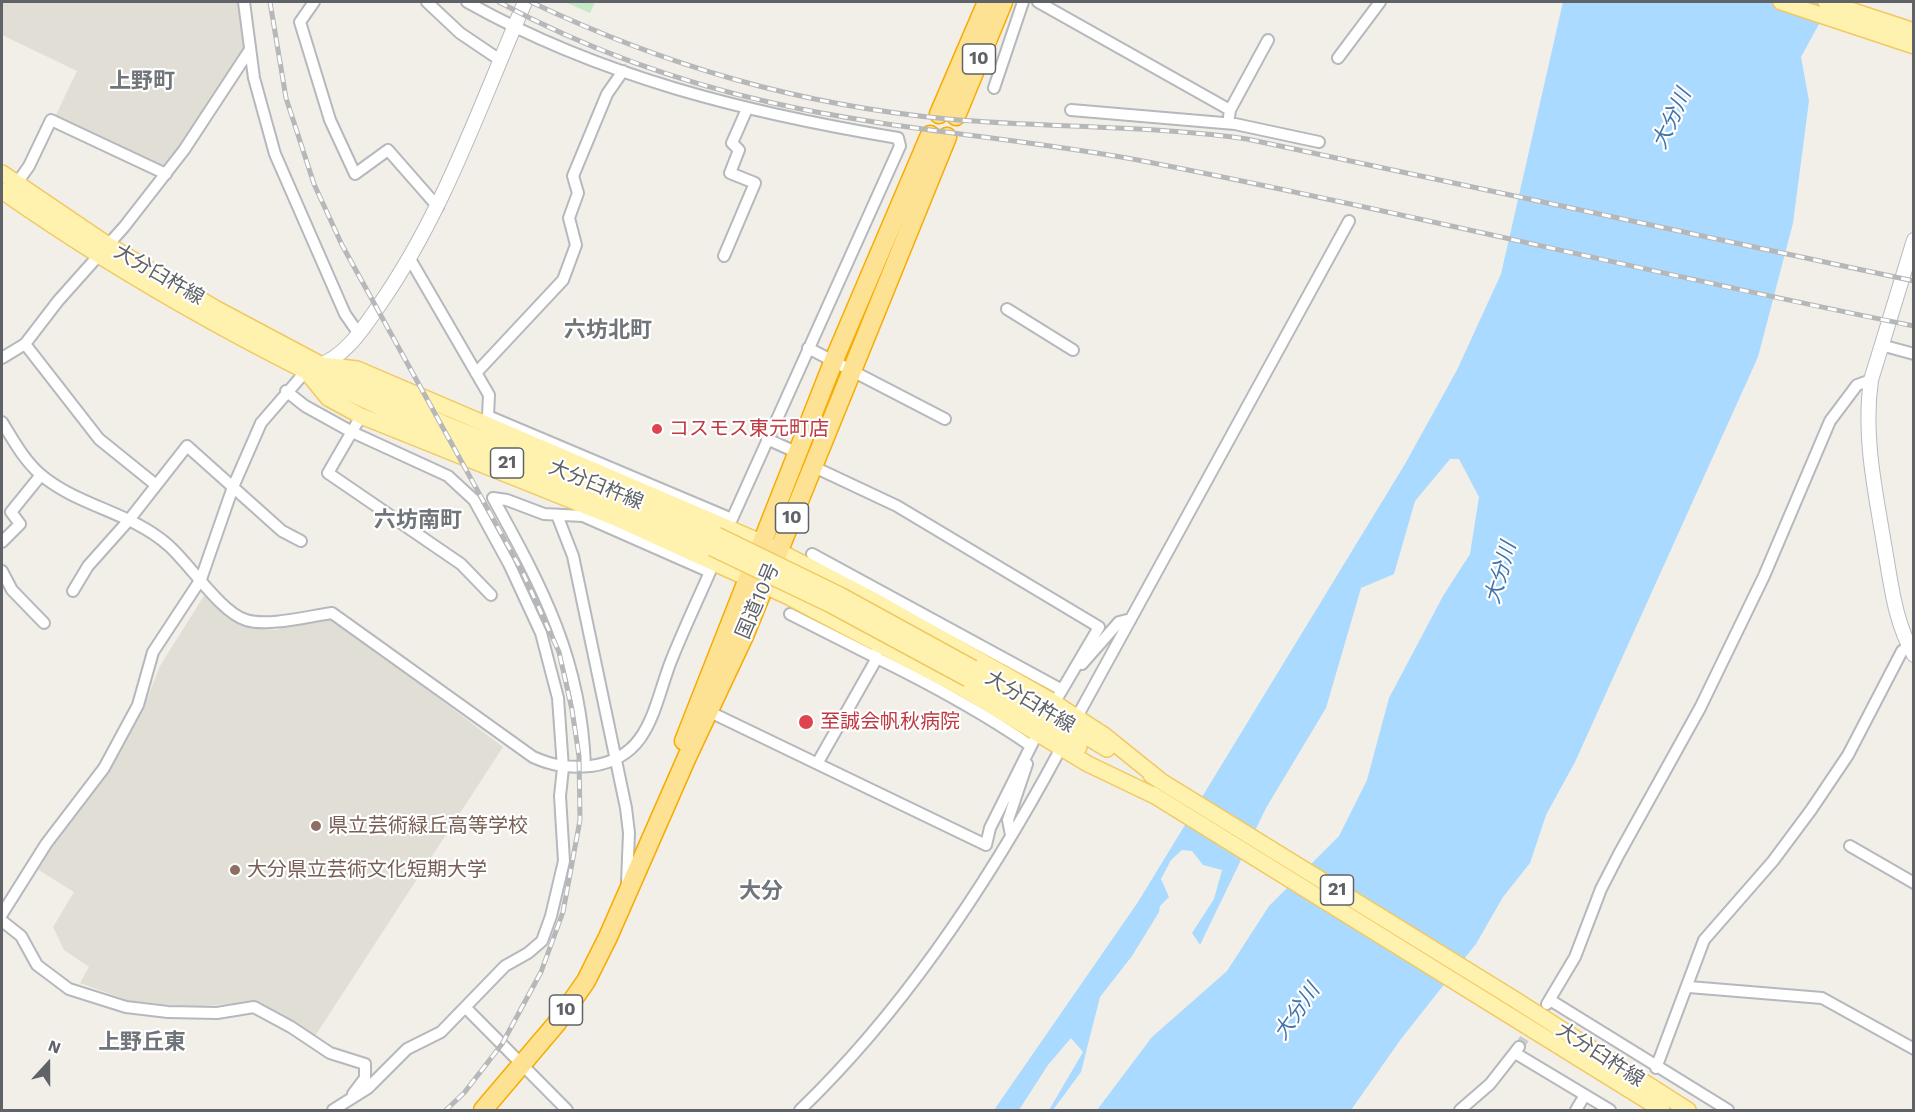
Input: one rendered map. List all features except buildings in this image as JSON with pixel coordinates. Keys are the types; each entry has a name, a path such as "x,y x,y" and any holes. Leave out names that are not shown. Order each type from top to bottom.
{"highway":[{"name":"10","path":"987,2 947,115 1002,2"},
{"name":"国道10号","path":"626,894 662,793 771,548 812,466 852,370 939,136 834,360 798,453 771,548"},
{"name":"国道10号","path":"483,1110 524,1064 586,981 710,712 757,582"}],"main road":[{"path":"1781,2 1914,46"},
{"path":"1826,2 1914,31"},
{"name":"大分臼杵線","path":"2,173 104,250 201,317 306,371 440,434 715,542"},
{"name":"大分臼杵線","path":"2,191 104,250 322,364 445,424 715,542 842,611 970,673 1073,736 1159,798 1662,1110"},
{"path":"322,364 357,369 538,442 881,597 978,657 1073,736"},
{"path":"306,371 328,398 361,416 613,517 757,582 964,688 1073,736"},
{"name":"大分臼杵線","path":"1073,736 1160,780 1514,999 1688,1110"}],"street":[{"path":"244,2 249,51 262,114 275,154 345,314 359,334"},
{"path":"314,2 300,22 330,120 355,174 388,150 438,207"},
{"path":"428,2 460,33 500,60"},
{"path":"410,259 489,395 488,416 538,442 732,519 900,146 898,138 794,120 747,109 622,71 514,26 467,2"},
{"path":"2,914 46,844 104,768 138,705 153,652 201,579 233,487 261,423 286,391 306,371 346,349 359,334 410,259 438,207 525,2"},
{"path":"994,88 1023,2"},
{"path":"1038,2 1230,110"},
{"path":"1338,58 1380,2"},
{"path":"1228,123 1230,110 1268,40"},
{"path":"2,358 25,344 58,301 104,250 166,174 249,51"},
{"path":"476,373 563,280 576,244 568,218 578,192 573,176 607,94 622,71"},
{"path":"724,256 755,183 730,174 739,150 732,143 747,109"},
{"path":"1071,110 1228,123 1319,142"},
{"path":"17,183 29,166 51,120 166,174"},
{"path":"800,1110 824,1088 890,1012 950,932 1073,736 1131,619 1349,221"},
{"path":"1656,1068 1689,987 1694,961 1704,940 1773,861 1811,810 1848,754 1902,651 1911,650 1899,624 1893,597 1869,458 1868,401 1871,380 1881,345 1914,240"},
{"path":"1007,309 1073,350"},
{"path":"25,344 99,439 156,485"},
{"path":"1881,345 1914,354"},
{"path":"808,348 945,419"},
{"path":"1728,1110 1549,1002 1575,957 1601,889 1714,678 1764,576 1830,421 1857,385 1871,380"},
{"path":"286,391 305,406 352,432 448,476 474,500 509,564 541,633 558,698 563,768 560,796 564,861 546,931 535,948 505,966 441,1032 407,1049 369,1088 333,1110"},
{"path":"361,416 328,473 461,564 491,595"},
{"path":"2,422 23,455 41,475 129,520 167,544 228,610 244,620 257,622 332,614 533,757 563,768 585,766 616,761 631,750 645,731 672,658 710,572 583,516 544,514 507,500 492,498 544,594 563,640 582,720 585,766"},
{"path":"767,439 798,453"},
{"path":"74,591 88,566 129,520 187,446 282,531 302,541"},
{"path":"812,466 897,506 1100,627 1060,692 881,597 812,554"},
{"path":"2,542 20,524 11,512 41,475"},
{"path":"556,515 573,556 616,761 629,833 626,894"},
{"path":"2,571 12,590 44,623"},
{"path":"790,614 926,682 1031,746"},
{"path":"1073,669 1085,661 1119,622 1131,619"},
{"path":"818,762 877,658 874,640"},
{"path":"710,712 818,762 986,845 990,828 1033,742 1008,820 1011,835"},
{"path":"1850,846 1914,882"},
{"path":"2,921 21,936 37,965 69,989 126,1007 168,1012 217,1013 254,1007 291,1027 330,1053 361,1062 366,1066 366,1074 350,1100"},
{"path":"1689,987 1822,998 1914,1049"},
{"path":"466,1008 524,1064 567,1110"},
{"path":"1460,1110 1490,1084 1517,1050 1610,1110"},
{"path":"1576,1110 1585,1095"}],"shaded area":[{"path":"2,2 238,2 244,46 181,147 163,171 54,119 77,71 2,35"},
{"path":"205,594 245,627 277,630 289,624 334,619 503,747 315,1036 252,1002 190,1007 130,1001 80,983 89,967 64,950 53,927 74,892 37,869 117,754 145,704 160,666"}],"green space":[{"path":"565,2 595,2 590,13"}],"water":[{"name":"大分川","path":"1563,2 1831,2 1801,57 1809,101 1793,223 1758,357 1575,762 1546,815 1530,863 1503,897 1476,944 1401,1039 1351,1110 1097,1110 1152,1037 1227,971 1269,906 1339,836 1367,780 1389,698 1443,596 1470,554 1479,497 1459,459 1450,459 1415,501 1394,574 1361,588 1326,708 1266,808 1200,945 1192,933 1214,899 1222,870 1203,865 1192,851 1182,850 1171,860 1161,879 1169,897 1160,906 1159,912 1132,956 1100,997 1081,1072 1053,1110 1049,1110 1083,1052 1071,1038 1048,1065 1019,1110 994,1110 1138,902 1405,464 1457,370 1501,274"}],"tunnel":[{"path":"1519,1047 1543,1010"}],"railway":[{"path":"270,2 286,98 314,184 342,245 523,573 559,652 572,710 579,756 580,820 563,912 541,972 502,1044 464,1093 446,1110"},
{"path":"499,2 598,49 667,74 738,95 866,121 1148,162 1914,326"},
{"path":"531,2 582,25 683,63 786,93 839,104 948,119 1172,131 1247,139 1914,281"}],"place":[{"name":"コスモス東元町店","path":"657,429"},
{"name":"至誠会帆秋病院","path":"806,722"},
{"name":"県立芸術緑丘高等学校","path":"316,826"},
{"name":"大分県立芸術文化短期大学","path":"235,870"}],"district":[{"name":"上野町","path":"142,82"},
{"name":"六坊北町","path":"608,331"},
{"name":"六坊南町","path":"418,521"},
{"name":"大分","path":"761,892"},
{"name":"上野丘東","path":"142,1043"}]}
